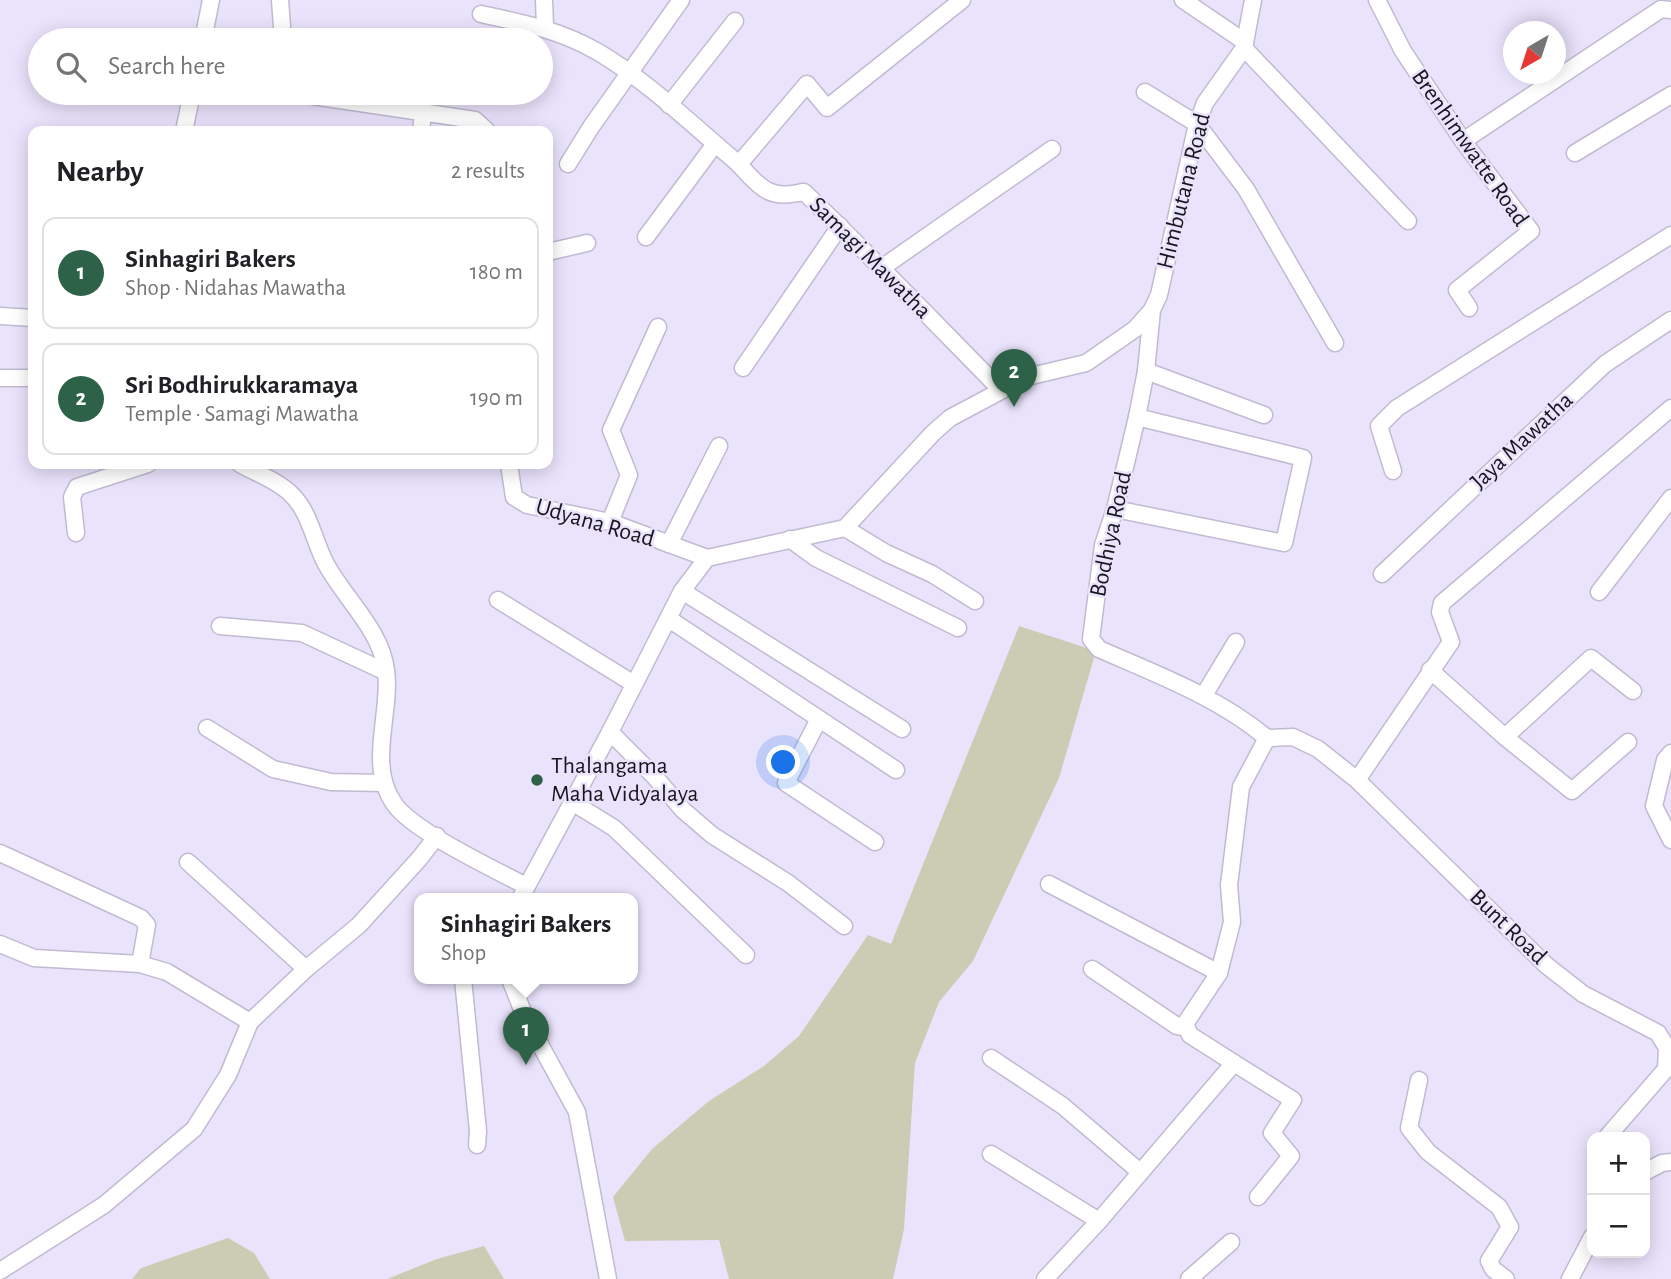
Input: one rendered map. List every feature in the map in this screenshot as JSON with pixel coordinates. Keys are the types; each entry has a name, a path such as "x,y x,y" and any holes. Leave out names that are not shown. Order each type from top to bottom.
{"street":[{"path":"205,28 211,0"},
{"path":"280,0 282,28"},
{"path":"544,0 545,27"},
{"path":"568,164 681,0"},
{"path":"739,164 807,84 827,108 962,0"},
{"path":"1182,0 1245,45 1408,221"},
{"name":"Himbutana Road","path":"1152,310 1158,295 1197,124 1205,103 1245,45 1253,0"},
{"name":"Brenhimwatte Road","path":"1377,0 1403,51 1463,142 1531,231 1457,290 1469,308"},
{"path":"1463,142 1663,9"},
{"name":"Samagi Mawatha","path":"481,15 545,27"},
{"path":"669,105 735,21"},
{"name":"Samagi Mawatha","path":"553,31 596,51 629,73 739,164 764,190 781,196 804,192 883,267 921,310 1001,390"},
{"path":"1145,92 1197,124 1246,189 1335,343"},
{"path":"1575,153 1671,96"},
{"path":"185,126 189,105"},
{"path":"371,105 475,120 481,126"},
{"path":"422,126 423,113"},
{"path":"646,237 715,144"},
{"path":"883,267 1052,149"},
{"path":"743,368 840,226"},
{"path":"1393,471 1379,426 1398,408 1671,235"},
{"path":"553,251 587,243"},
{"path":"249,469 289,492 301,507 326,565 382,649 386,672 381,750 384,783 396,806 417,824 523,892 610,732 682,591 707,558 845,528 950,418 1027,377 1086,363 1135,329 1152,310"},
{"name":"Bodhiya Road","path":"1152,310 1146,371 1137,417 1115,509 1103,545 1091,639 1099,649 1204,695 1242,717 1267,737"},
{"path":"0,316 28,318"},
{"name":"Jaya Mawatha","path":"1382,574 1605,364 1671,320"},
{"path":"610,522 629,475 611,429 658,327"},
{"path":"1146,371 1264,415"},
{"path":"0,378 28,378"},
{"path":"1357,780 1451,642 1440,612 1442,603 1671,408"},
{"path":"1115,509 1284,543 1303,458 1137,417"},
{"path":"669,544 719,446"},
{"path":"76,533 72,498 77,487 133,469"},
{"name":"Udyana Road","path":"510,469 514,497 527,505 610,522 707,558"},
{"path":"1599,592 1671,498"},
{"path":"845,528 886,553 932,574 975,601"},
{"path":"790,539 816,558 958,628"},
{"path":"682,591 902,729"},
{"path":"498,600 634,684"},
{"path":"669,619 896,770"},
{"path":"220,626 302,633 386,672"},
{"path":"1204,695 1236,642"},
{"path":"1505,737 1591,658 1633,691"},
{"path":"1430,670 1505,737 1572,791 1628,742"},
{"path":"819,719 786,783 875,842"},
{"path":"207,728 273,769 331,782 384,783"},
{"path":"610,732 655,777 683,810 712,835 788,883 844,926"},
{"path":"1258,1197 1291,1156 1272,1133 1293,1100 1190,1035 1185,1024 1219,973 1232,922 1229,885 1241,787 1267,737"},
{"name":"Bunt Road","path":"1267,737 1293,737 1318,749 1357,780 1546,965 1583,994 1658,1033 1667,1048 1666,1069 1611,1132"},
{"path":"1671,753 1665,760 1654,806 1671,840"},
{"path":"572,802 614,828 746,955"},
{"path":"0,1271 104,1205 194,1129 228,1075 250,1022 306,969 359,925 437,836"},
{"path":"0,853 141,918 147,925 140,964"},
{"path":"188,862 306,969"},
{"path":"1049,884 1219,973"},
{"path":"0,944 34,958 140,964 167,972 250,1022"},
{"path":"1092,969 1177,1026 1187,1028"},
{"path":"463,984 478,1131 477,1145"},
{"path":"512,984 525,1017 577,1112 608,1279"},
{"path":"991,1058 1063,1106 1140,1172"},
{"path":"1045,1279 1099,1222 1234,1063"},
{"path":"1419,1080 1409,1128 1428,1152 1499,1207 1510,1227 1489,1261 1493,1269 1506,1279"},
{"path":"991,1154 1099,1222"},
{"path":"1650,1169 1671,1162"},
{"path":"1189,1279 1231,1242"},
{"path":"1570,1279 1587,1247"}],"green space":[{"path":"1019,626 1096,651 1059,778 973,961 939,1002 915,1063 904,1229 893,1279 729,1279 719,1240 625,1241 613,1197 652,1149 709,1101 764,1066 799,1036 868,935 891,944"},
{"path":"228,1238 254,1253 270,1279 132,1279 141,1268"},
{"path":"484,1246 504,1279 387,1279 437,1259"}],"place":[{"name":"Sri Bodhirukkaramaya","path":"1014,407"},
{"name":"Thalangama Maha Vidyalaya","path":"537,780"},
{"name":"Sinhagiri Bakers","path":"526,1065"}]}
